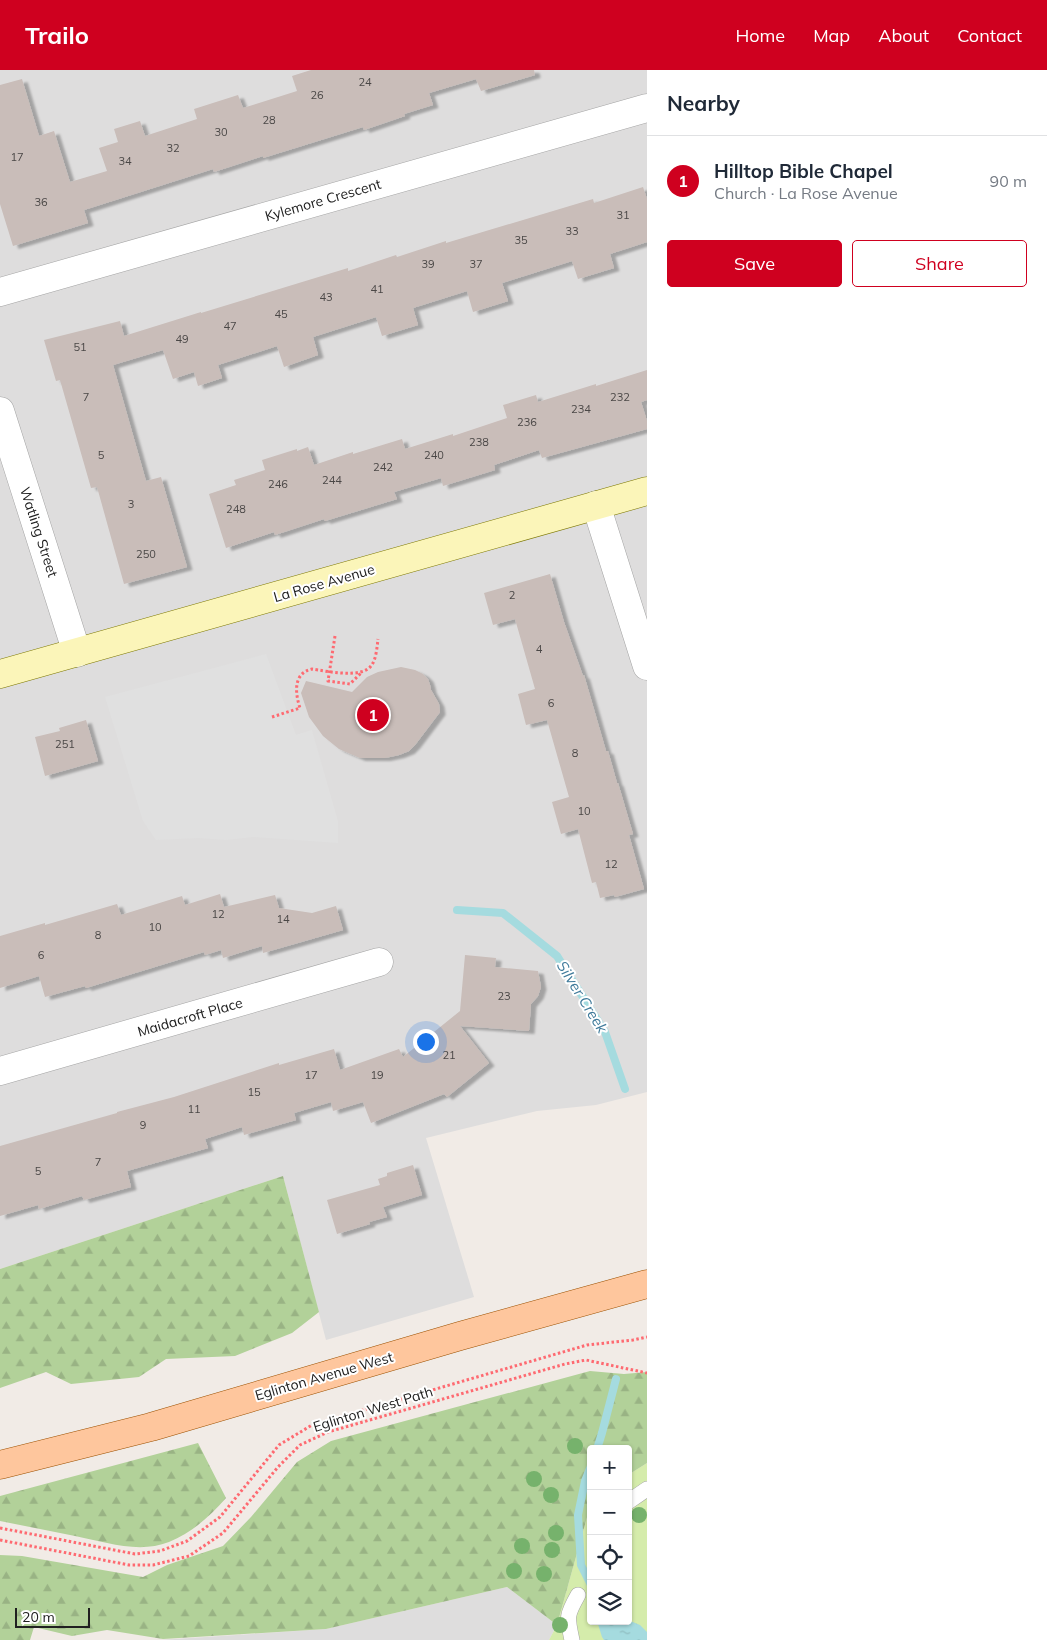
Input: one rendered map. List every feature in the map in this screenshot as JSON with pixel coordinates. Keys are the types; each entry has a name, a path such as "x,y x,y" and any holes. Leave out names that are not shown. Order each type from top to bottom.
{"main road":[{"name":"Eglinton Avenue West","path":"0,1465 151,1427 460,1336 647,1284"}],"street":[{"name":"Kylemore Crescent","path":"0,292 647,108"},
{"name":"Watling Street","path":"0,410 77,653"},
{"name":"La Rose Avenue","path":"0,674 647,491"},
{"path":"596,505 647,666"},
{"name":"Maidacroft Place","path":"0,1071 379,962"}],"lane":[{"path":"632,1499 647,1489"},
{"path":"572,1640 568,1616 578,1595"}],"path":[{"path":"335,636 328,681 348,685 371,667 378,639"},
{"path":"272,717 300,708 295,688 297,681 307,670 363,672"},
{"path":"0,1528 135,1554 160,1551 187,1541 220,1517 279,1445 312,1425 588,1345 647,1337"},
{"name":"Eglinton West Path","path":"0,1540 129,1565 154,1566 189,1556 224,1533 278,1467 300,1446 328,1432 565,1364 586,1360 647,1373"}],"shaded area":[{"path":"0,70 647,70 647,1092 596,1105 537,1111 426,1138 474,1297 326,1340 283,1176 0,1269"},
{"path":"266,654 296,735 312,730 338,821 338,843 253,837 226,840 198,838 156,840 143,821 105,697"},
{"path":"507,1587 557,1625 549,1640 160,1640 326,1629"}],"green space":[{"path":"283,1176 319,1312 292,1333 235,1356 166,1359 139,1377 71,1384 46,1372 0,1388 0,1269"},
{"path":"590,1371 624,1374 647,1372 647,1463 632,1472 632,1445 587,1445 587,1517 557,1625 507,1587 326,1629 163,1639 107,1630 72,1636 34,1627 30,1640 0,1640 0,1555 22,1556 143,1577 167,1565 223,1546 251,1517 297,1462 331,1441"},
{"path":"198,1443 226,1498 200,1523 185,1534 169,1542 146,1547 122,1546 0,1521 0,1496"},
{"path":"647,1463 647,1640 549,1640 557,1625 587,1517 587,1625 632,1625 632,1472"}],"water":[{"path":"632,1622 640,1625 647,1632 647,1640 604,1640 598,1625 632,1625"}],"building":[{"path":"311,70 534,70 535,75 481,91 476,79 429,93 433,105 404,114 405,116 364,130 363,127 214,172 213,169 84,210 88,223 13,246 0,204 0,85 22,79 39,136 54,131 70,182 107,171 99,148 118,142 114,129 140,121 145,136 197,119 194,109 238,95 243,108 297,91 292,76"},
{"path":"643,187 647,199 647,242 610,254 614,268 578,279 572,261 502,283 508,301 473,312 467,291 413,308 418,325 382,336 376,317 313,337 318,355 284,367 277,346 218,365 222,378 198,386 194,372 173,379 163,350 113,365 146,481 161,477 187,567 124,584 97,487 91,488 60,380 56,381 44,340 120,321 124,336 348,268 348,271 396,255 397,257 593,199 594,203"},
{"path":"647,370 647,400 641,402 647,421 647,429 542,458 539,450 494,465 495,470 443,486 441,478 394,492 397,499 275,535 274,532 226,548 209,494 236,485 234,480 265,470 262,460 308,447 314,465 402,439 405,449 453,434 453,436 507,418 503,405 536,395 538,402"},
{"path":"550,574 564,622 584,675 633,834 629,835 644,889 615,897 614,895 600,898 596,882 592,883 578,829 561,834 552,802 569,797 547,720 526,725 518,694 535,689 515,619 493,625 484,593"},
{"path":"401,667 415,670 428,679 431,690 439,704 440,712 409,751 385,758 360,758 339,749 323,736 309,717 301,693 306,681 352,692 367,677 378,672"},
{"path":"86,720 98,761 45,776 35,737 60,731 59,728"},
{"path":"220,894 224,907 275,895 279,908 312,913 336,906 343,930 263,953 262,946 223,958 221,950 205,955 204,952 86,988 85,986 45,997 39,976 0,988 0,936 117,904 121,915 182,896 185,905"},
{"path":"465,955 496,958 495,967 538,971 541,987 538,996 531,1004 529,1031 460,1026 489,1063 447,1097 444,1094 371,1123 363,1102 333,1111 331,1102 294,1113 296,1120 244,1135 242,1127 205,1139 208,1148 127,1171 131,1187 84,1200 82,1196 39,1209 38,1205 0,1216 0,1146 174,1097 279,1063 279,1065 334,1049 340,1070 399,1049 403,1057 460,1011"},
{"path":"413,1165 422,1195 383,1207 387,1217 337,1234 327,1200 380,1185 378,1179 387,1176 387,1173"}],"waterway":[{"name":"Silver Creek","path":"457,910 503,913 557,956 605,1032 625,1089"},
{"name":"Silver Creek","path":"598,1445 616,1379"},
{"name":"Silver Creek","path":"587,1476 578,1515 581,1565 588,1580"}],"place":[{"name":"Hilltop Bible Chapel","path":"373,715"}]}
